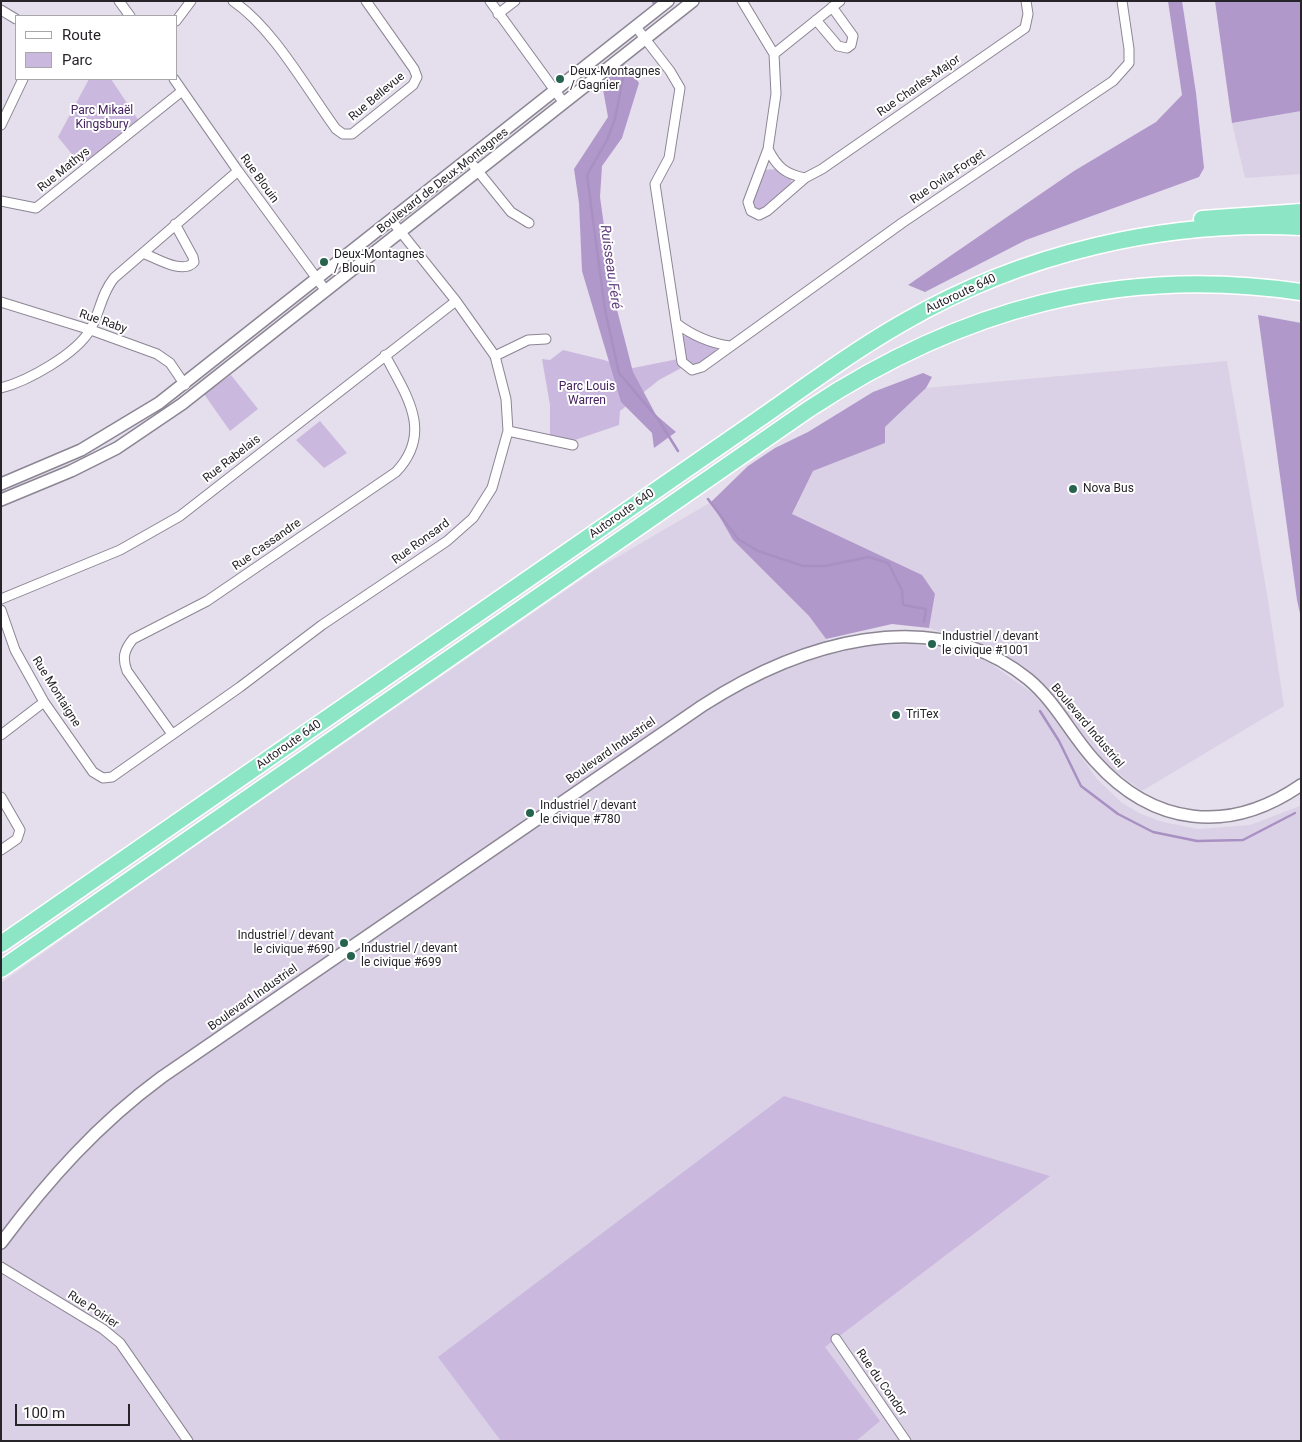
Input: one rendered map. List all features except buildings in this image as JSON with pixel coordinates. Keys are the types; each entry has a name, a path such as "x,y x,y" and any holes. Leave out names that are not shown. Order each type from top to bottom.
{"highway":[{"path":"1248,220 1301,212"},
{"name":"Autoroute 640","path":"1,944 883,335 937,304 996,278 1042,261 1110,243 1212,223 1248,220 1301,227"},
{"name":"Autoroute 640","path":"1,969 809,409 869,371 949,332 1023,308 1073,296 1124,288 1181,285 1259,287 1301,292"}],"street":[{"path":"119,1 129,15"},
{"path":"178,18 191,1"},
{"name":"Rue Bellevue","path":"232,1 248,12 263,27 336,129 343,134 352,134 413,85 417,77 414,69 366,1"},
{"path":"490,1 564,103"},
{"path":"498,14 515,1"},
{"name":"Boulevard de Deux-Montagnes","path":"1,484 57,462 106,437 142,415 185,384 668,1"},
{"name":"Boulevard de Deux-Montagnes","path":"1,500 117,448 182,404 646,40 693,1"},
{"name":"Rue Charles-Major","path":"742,1 774,54 776,94 768,149 748,202 751,211 759,215 767,211 804,178 822,169 1025,28 1028,14 1026,1"},
{"name":"Rue Ovila-Forget","path":"636,27 680,88 669,158 655,184 682,362 692,370 702,367 902,223 1113,81 1129,62 1122,1"},
{"path":"774,54 816,20 836,4 853,36 851,45 847,48 838,46 816,20"},
{"path":"1,10 15,18"},
{"path":"1,125 3,115 22,80"},
{"name":"Rue Blouin","path":"175,80 326,292"},
{"name":"Rue Mathys","path":"1,202 36,208 182,91"},
{"path":"768,149 781,169 791,175 804,178"},
{"path":"469,160 511,212 530,223"},
{"path":"1,388 63,359 76,348 91,330 106,287 175,224 238,171"},
{"name":"Rue Ronsard","path":"103,778 112,777 240,687 322,625 446,542 473,518 492,488 508,431 506,399 495,356 456,301 392,220"},
{"path":"143,253 183,268 191,266 194,262 193,257 175,224"},
{"name":"Rue Rabelais","path":"1,599 120,550 180,516 456,301"},
{"name":"Rue Raby","path":"1,302 91,330 157,354 170,364 185,384"},
{"path":"676,323 691,334 714,344 730,346"},
{"path":"495,356 528,340 546,339"},
{"name":"Rue Cassandre","path":"172,734 127,671 123,660 125,648 133,638 207,601 396,472 406,461 414,447 412,407 385,355"},
{"path":"508,431 573,445"},
{"name":"Rue Montaigne","path":"1,610 15,650 44,702 93,772 103,778"},
{"name":"Boulevard Industriel","path":"1,1243 41,1190 83,1144 121,1108 147,1088 702,706 758,674 800,656 853,641 896,636 939,640 981,652 1012,668 1041,691 1094,760 1115,781 1141,800 1166,812 1202,817 1243,813 1278,799 1301,785"},
{"path":"1,735 44,702"},
{"path":"1,797 20,830 17,839 1,850"},
{"name":"Rue Poirier","path":"1,1267 103,1329 120,1343 188,1441"},
{"name":"Rue du Condor","path":"836,1340 904,1437"},
{"path":"893,1441 904,1437"}],"shaded area":[{"path":"1168,1 1182,1 1196,93 1204,168 1199,177 1026,240 925,292 908,285 1074,171 1156,122 1182,95"},
{"path":"1215,1 1301,1 1301,111 1232,123"},
{"path":"624,63 639,83 622,138 602,166 600,197 614,298 633,372 656,415 676,432 654,448 652,433 621,402 582,271 579,203 574,169 608,117 602,84"},
{"path":"1301,111 1301,174 1245,178 1232,123"},
{"path":"1258,315 1301,323 1301,618 1297,600"},
{"path":"1227,361 1284,706 1142,791 1107,765 1029,672 1000,655 970,641 929,628 935,594 792,514 813,471 885,443 885,427 926,388"},
{"path":"923,373 932,377 926,388 885,427 885,443 813,471 792,514 922,575 935,594 929,628 892,624 826,639 809,616 733,540 711,502 748,466 775,448 808,432 873,392"},
{"path":"711,502 733,540 809,616 836,653 875,645 912,644 962,651 988,662 1031,692 1044,705 1097,779 1122,803 1141,814 1163,822 1198,829 1250,825 1300,806 1301,1441 1,1441 1,983 135,888 597,569"}],"green space":[{"name":"Parc Mikaël Kingsbury","path":"88,80 112,80 141,124 84,169 58,137"},
{"path":"781,169 791,175 792,189 759,215 748,202 760,170"},
{"path":"691,334 714,344 717,352 692,370 682,362 680,337"},
{"name":"Parc Louis Warren","path":"563,350 604,360 628,369 678,359 683,367 659,380 620,411 619,425 572,441 550,436 550,405 542,359 550,360"},
{"path":"231,375 258,409 230,431 204,394"},
{"path":"320,421 347,453 324,468 296,440"},
{"path":"784,1096 1050,1176 825,1347 880,1421 856,1441 501,1441 438,1357"}],"waterway":[{"name":"Ruisseau Féré","path":"624,73 615,119 607,140 587,175 605,310 619,373 658,419 678,451"},
{"name":"Ruisseau Féré","path":"708,499 738,539 758,551 803,566 825,566 869,557 888,563 902,590 903,605 926,609 924,622"},
{"name":"Ruisseau Féré","path":"1040,711 1059,741 1081,786 1118,814 1153,832 1197,841 1243,840 1295,813"}],"place":[{"name":"Deux-Montagnes / Gagnier","path":"560,79"},
{"name":"Deux-Montagnes / Blouin","path":"324,262"},
{"name":"Nova Bus","path":"1073,489"},
{"name":"Industriel / devant le civique #1001","path":"932,644"},
{"name":"TriTex","path":"896,715"},
{"name":"Industriel / devant le civique #780","path":"530,813"},
{"name":"Industriel / devant le civique #690","path":"344,943"},
{"name":"Industriel / devant le civique #699","path":"351,956"}]}
